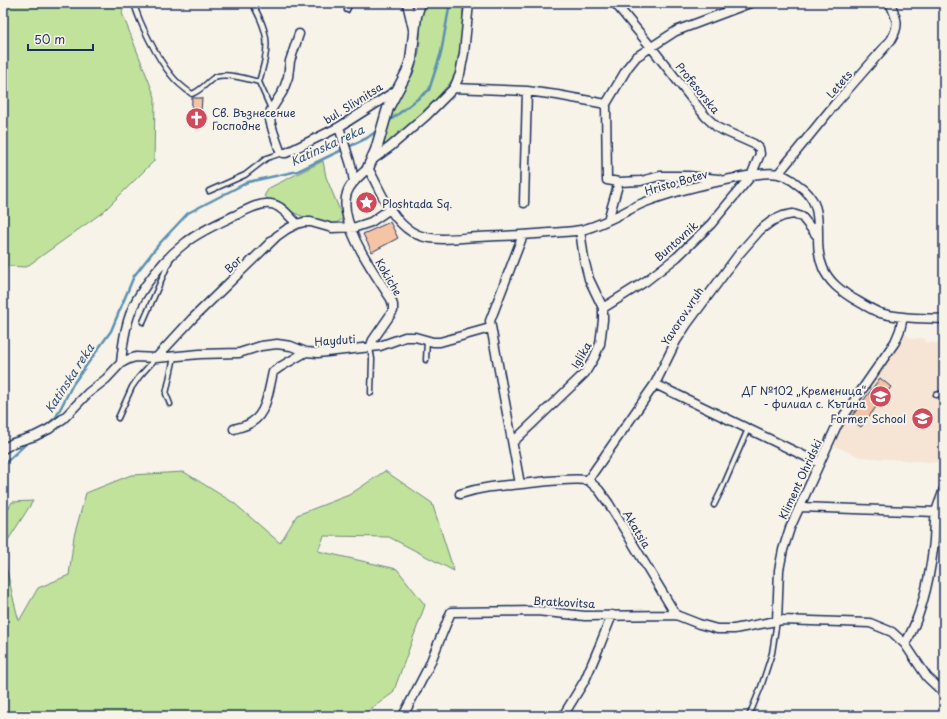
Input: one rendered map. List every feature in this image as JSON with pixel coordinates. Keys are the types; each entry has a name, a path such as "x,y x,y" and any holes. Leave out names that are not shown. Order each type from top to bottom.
{"street":[{"path":"407,3 414,36"},
{"name":"bul. Slivnitsa","path":"282,153 286,153 339,127 397,90 411,60 420,3"},
{"path":"390,209 371,222 356,227 350,227 346,213 346,195 354,182 370,164 420,121 454,88 460,74 464,53 469,3"},
{"name":"Profesorska","path":"615,3 703,113 718,128 754,144 759,148 760,154 751,176"},
{"path":"726,180 688,176 660,176 641,181 619,182 607,180 606,104 628,67 636,57 676,31 750,3"},
{"name":"Letets","path":"778,174 891,40 897,30 897,20 890,3"},
{"path":"282,153 270,120 271,110 286,84 290,61 298,34"},
{"path":"454,88 527,91 606,104"},
{"path":"370,164 376,150 388,108 397,90"},
{"path":"524,203 527,91"},
{"path":"339,127 340,136 349,158 354,182"},
{"name":"Hristo Botev","path":"370,164 390,209 401,223 411,231 422,236 438,238 523,235 580,230 608,220 665,195 692,187 751,176 778,174"},
{"path":"778,174 792,180 802,187 816,207 818,219 819,254 823,268 831,282 841,291 863,305 880,313 903,318 944,319"},
{"name":"Buntovnik","path":"603,308 646,281 677,258 710,224 751,176"},
{"path":"608,220 619,182"},
{"path":"3,449 13,443 49,429 64,418 88,393 106,379 121,363 123,337 128,319 137,299 172,254 186,243 216,224 257,206 270,204 278,206 297,224"},
{"name":"Yavorov vruh","path":"588,480 655,384 676,341 687,324 739,254 760,230 772,220 793,214 802,217 818,238"},
{"name":"Bor","path":"156,358 192,319 277,236 287,229 297,224 311,222 332,228 350,227"},
{"name":"Kokiche","path":"350,227 356,241 391,299 393,306 393,311 373,340 370,348"},
{"name":"Iglika","path":"513,442 585,373 600,344 604,320 603,308 589,279 584,259 580,230"},
{"path":"520,484 490,328 490,321 523,235"},
{"name":"Kliment Ohridski","path":"777,621 779,570 790,528 836,427 895,342 903,318"},
{"name":"Hayduti","path":"121,363 136,357 156,358 200,354 238,353 261,346 278,344 291,346 306,352 318,353 370,348 405,337 416,337 433,342 440,342 490,328"},
{"path":"234,430 252,423 257,418 269,392 273,372 280,366 306,352"},
{"path":"655,384 819,463"},
{"path":"460,494 475,489 492,486 562,479 588,480"},
{"name":"Akatsia","path":"588,480 600,490 676,615"},
{"path":"905,644 920,614 927,586 933,550 936,512 944,489"},
{"path":"800,507 936,512"},
{"name":"Bratkovitsa","path":"403,716 429,666 451,612 537,611 585,616 676,615"},
{"path":"563,716 586,680 612,615"},
{"path":"676,615 717,629 734,629 777,621 870,623 892,632 905,644 927,677 944,693"}],"lane":[{"path":"134,3 144,28 171,75 192,94 199,92 216,76 243,77 259,82"},
{"path":"252,3 262,20 266,35 266,56 259,82 271,110"},
{"path":"347,10 350,3"},
{"path":"209,191 245,175 267,158 282,153"},
{"path":"142,322 172,254"},
{"path":"426,360 427,340"},
{"path":"370,348 372,359 371,393"},
{"path":"170,404 166,394 174,356"},
{"path":"118,418 132,387 156,358"},
{"path":"936,395 944,393"},
{"path":"714,505 748,429"},
{"path":"749,716 772,653 777,621"}],"shaded area":[{"path":"904,333 912,339 923,338 925,342 944,344 944,463 860,457 830,444 846,416"}],"green space":[{"path":"3,3 125,3 122,13 155,97 154,161 103,212 26,267 3,266"},
{"path":"427,3 463,3 462,42 454,78 410,126 383,147 397,96 412,75 419,53 421,17"},
{"path":"323,161 326,177 343,218 338,222 328,223 309,219 278,205 264,196 269,188"},
{"path":"385,471 432,503 454,571 389,537 324,536 318,551 397,569 425,605 393,693 361,716 3,716 3,553 19,621 38,588 69,575 74,536 86,493 131,475 184,472 234,503 280,543 297,515 349,495"},
{"path":"33,501 3,548 3,518 12,502"}],"building":[{"name":"Св. Възнесение Господне","path":"192,98 202,98 200,126 191,125"},
{"path":"390,222 398,238 372,252 363,234"},
{"path":"880,378 891,387 861,427 850,419"}],"waterway":[{"name":"Katinska reka","path":"388,122 429,90 441,53 450,3"},
{"name":"Katinska reka","path":"45,427 56,417 73,384 111,331 134,276 159,244 188,213 248,182 298,171 367,138 378,130"},
{"name":"Katinska reka","path":"3,465 29,441"}],"place":[{"name":"Св. Възнесение Господне","path":"196,118"},
{"name":"Ploshtada Sq.","path":"366,203"},
{"name":"ДГ №102 „Кременица“ - филиал с. Кътина","path":"881,396"},
{"name":"Former School","path":"922,418"}]}
